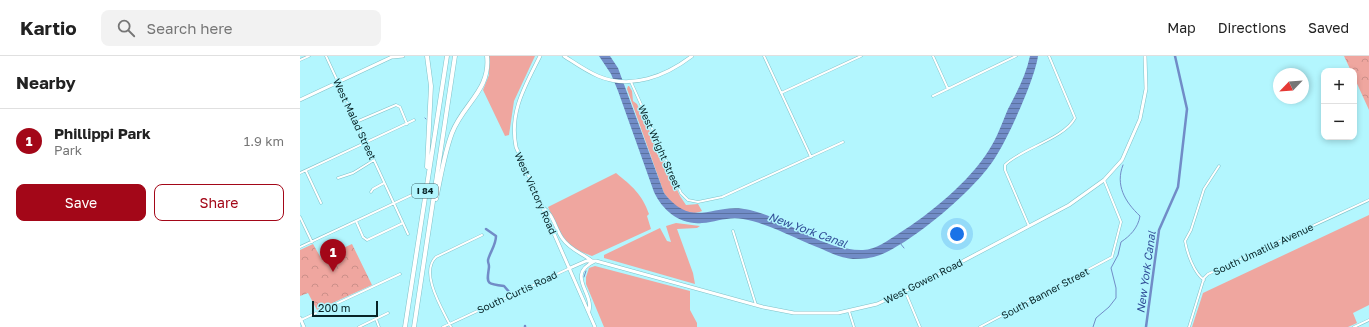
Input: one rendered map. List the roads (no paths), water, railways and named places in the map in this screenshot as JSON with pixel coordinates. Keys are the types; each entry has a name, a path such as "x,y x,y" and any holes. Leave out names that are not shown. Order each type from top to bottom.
{"highway":[{"path":"425,193 431,90 427,56"},
{"name":"I 84","path":"405,327 447,56"},
{"name":"I 84","path":"414,327 454,56"},
{"path":"429,229 451,134 458,119 484,82 488,70 487,56"}],"street":[{"path":"300,60 309,56"},
{"name":"West Malad Street","path":"326,56 408,234"},
{"path":"300,100 394,56 403,56"},
{"name":"West Victory Road","path":"540,56 518,104 514,132 519,158 596,327"},
{"path":"564,56 594,74 614,81 626,82 653,78 681,65 692,56"},
{"path":"764,56 811,157 843,142"},
{"path":"781,93 861,56"},
{"path":"932,56 948,90"},
{"path":"933,96 1016,56"},
{"path":"1029,226 1004,170 1005,165 1069,126 1075,118 1049,56"},
{"name":"West Gowen Road","path":"592,261 756,305 788,312 812,314 849,311 877,304 905,291 1078,200 1104,180 1121,162 1135,134 1144,104 1146,74 1145,56"},
{"name":"West Wright Street","path":"631,82 681,193 688,200 698,202 731,194 811,157"},
{"path":"356,122 397,105 408,124"},
{"path":"300,173 414,120"},
{"path":"338,178 353,173 374,160"},
{"path":"1204,280 1199,277 1186,247 1185,238 1191,230 1204,189 1219,166"},
{"path":"306,170 321,203"},
{"name":"South Banner Street","path":"980,327 1110,259 1114,254 1121,222 1104,180"},
{"path":"371,192 373,189 384,183"},
{"path":"300,247 416,193"},
{"name":"South Umatilla Avenue","path":"1189,327 1204,280 1208,274 1369,200"},
{"path":"542,207 548,210 561,238 577,252 592,261"},
{"path":"300,217 312,242"},
{"path":"356,221 363,237 367,240 403,223"},
{"path":"733,231 756,305"},
{"path":"451,327 430,280 432,261 436,257 482,235"},
{"name":"South Curtis Road","path":"443,327 583,262 592,261"},
{"path":"589,311 589,301 582,285 581,277 586,267 596,261"},
{"path":"304,327 300,320 400,274"},
{"path":"905,291 920,327"},
{"path":"849,311 854,327"},
{"path":"359,327 388,313"},
{"path":"376,319 379,327"},
{"path":"1354,327 1369,320"}],"water":[{"path":"599,56 610,56 618,68 664,193 675,204 685,210 695,213 737,208 750,210 764,214 833,245 848,249 868,250 882,244 923,217 936,207 971,174 989,150 999,130 1024,77 1030,56 1038,56 1032,79 1013,125 999,152 972,187 909,239 880,255 853,259 833,254 753,221 733,218 694,223 686,222 667,211 654,192 618,91 611,74"}],"waterway":[{"name":"New York Canal","path":"1146,327 1159,230 1178,187 1187,109 1175,56"},
{"path":"1093,327 1096,318 1109,307 1116,298 1116,288 1111,268 1118,255 1121,242 1133,231 1140,216 1130,205 1123,193 1120,179 1123,165"},
{"path":"486,229 496,236 488,260 488,280 490,283 504,286 510,293"},
{"path":"900,243 904,248"},
{"path":"584,277 586,271"}],"place":[{"name":"Phillippi Park","path":"333,272"}]}
